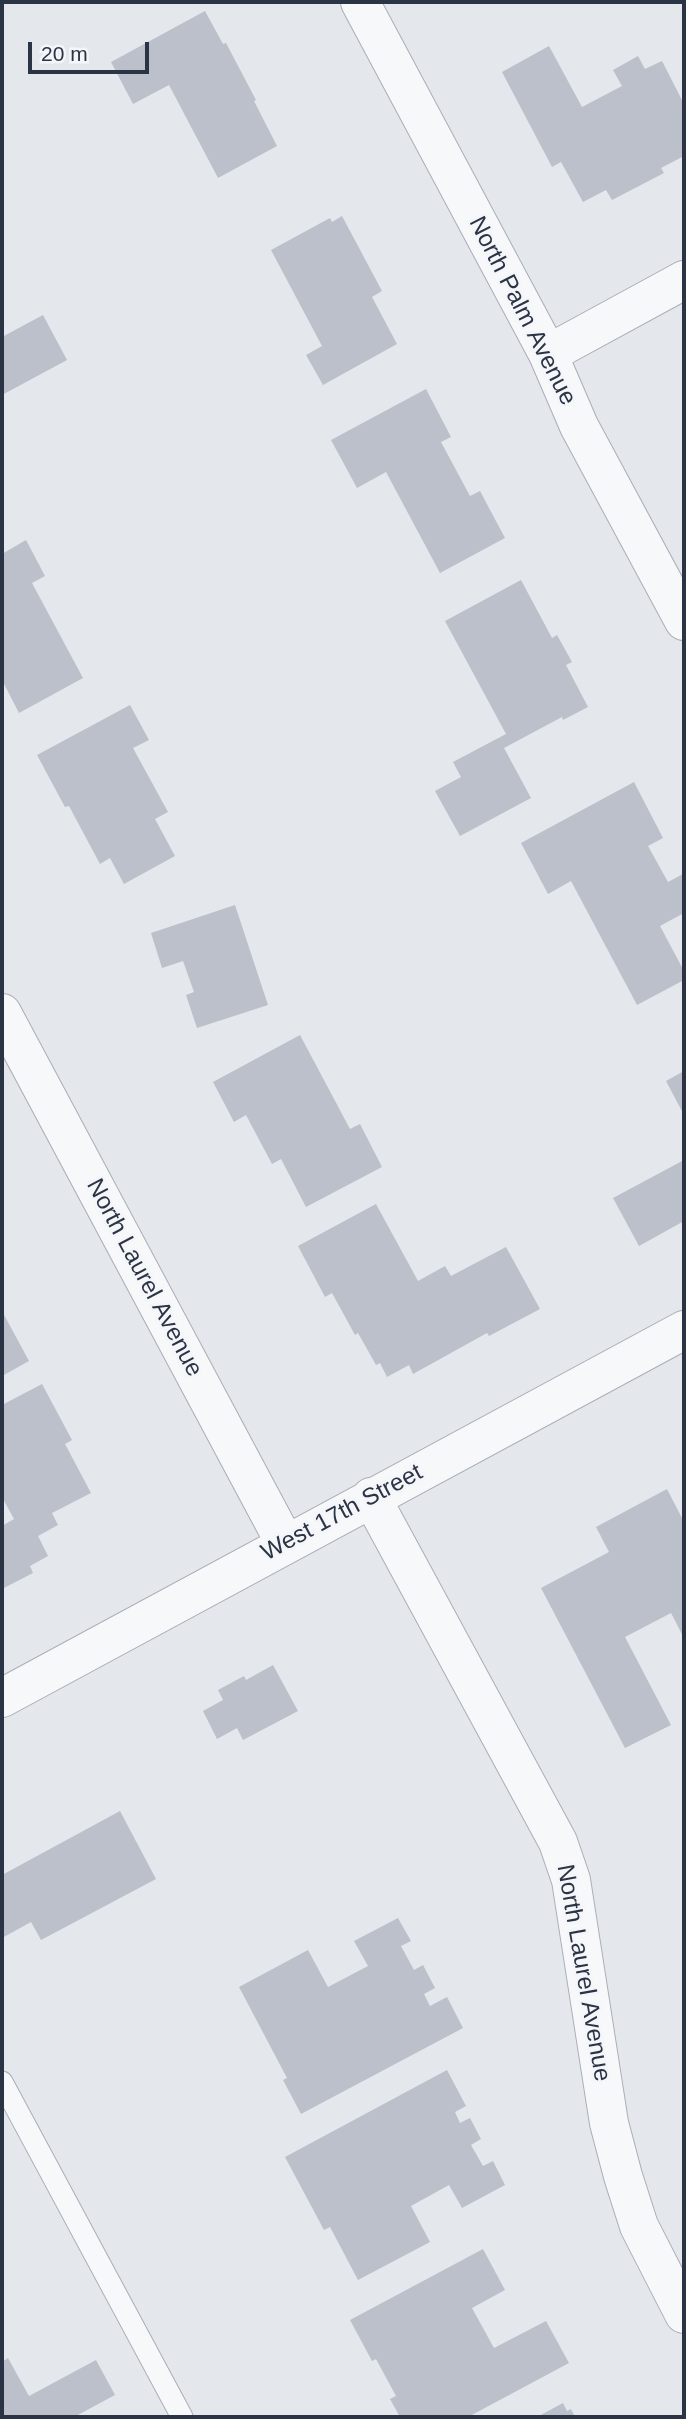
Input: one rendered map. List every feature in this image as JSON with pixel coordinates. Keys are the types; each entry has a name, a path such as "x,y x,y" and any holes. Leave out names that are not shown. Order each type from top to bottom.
{"street":[{"name":"North Palm Avenue","path":"360,2 548,354 579,426 684,621"},
{"path":"548,354 684,280"},
{"name":"North Laurel Avenue","path":"2,1013 285,1543"},
{"name":"West 17th Street","path":"2,1698 684,1330"},
{"name":"North Laurel Avenue","path":"371,1497 558,1842 571,1880 610,2123 623,2176 639,2226 684,2314"}],"lane":[{"path":"2,2082 182,2417"}],"building":[{"path":"205,11 223,44 226,43 277,146 218,178 169,85 133,104 111,62"},
{"path":"549,46 582,107 622,86 613,70 638,56 645,69 662,61 684,104 684,156 661,168 664,173 612,200 606,190 583,202 561,162 552,167 502,72"},
{"path":"342,216 382,291 372,297 397,344 323,385 306,355 322,346 271,250 330,218 332,222"},
{"path":"43,315 67,360 2,395 2,337"},
{"path":"426,389 451,437 441,442 470,496 480,491 505,538 440,573 386,472 357,488 331,440"},
{"path":"26,540 45,576 32,583 83,678 19,713 2,680 2,554"},
{"path":"521,580 552,638 557,635 572,662 566,665 588,707 563,720 562,717 504,748 531,798 460,836 435,791 461,777 453,762 506,734 445,621"},
{"path":"130,705 149,740 133,748 168,812 155,819 175,856 124,884 110,858 100,864 69,806 65,807 37,755"},
{"path":"634,782 663,838 648,846 668,882 683,874 684,876 684,913 660,926 684,971 684,980 637,1005 571,881 548,894 521,843"},
{"path":"235,905 268,1005 197,1028 186,995 194,992 183,961 162,968 151,933"},
{"path":"300,1035 350,1129 360,1124 382,1167 306,1207 281,1159 272,1164 246,1115 234,1122 213,1082"},
{"path":"684,1071 684,1115 666,1081"},
{"path":"684,1160 684,1221 639,1246 613,1198"},
{"path":"376,1204 418,1281 445,1266 451,1276 506,1247 540,1309 489,1336 487,1333 413,1374 409,1365 387,1377 380,1363 376,1365 358,1333 355,1335 332,1293 325,1297 298,1246"},
{"path":"2,1311 29,1361 2,1376"},
{"path":"42,1384 72,1440 65,1444 91,1493 52,1513 58,1525 38,1536 48,1556 30,1566 33,1573 2,1589 2,1526 14,1519 2,1497 2,1405"},
{"path":"667,1489 684,1522 684,1638 671,1613 625,1637 671,1725 625,1748 541,1588 609,1552 596,1527"},
{"path":"273,1665 298,1711 243,1740 237,1728 217,1739 203,1711 223,1700 218,1690 244,1676 246,1680"},
{"path":"120,1811 156,1879 41,1940 31,1922 2,1938 2,1875"},
{"path":"398,1918 411,1941 401,1946 414,1970 423,1965 435,1988 424,1994 430,2006 447,1997 463,2028 301,2114 283,2080 287,2078 239,1987 308,1950 328,1987 368,1966 354,1941"},
{"path":"447,2070 466,2106 455,2112 460,2123 470,2118 481,2139 471,2145 483,2166 493,2161 505,2185 462,2208 449,2185 411,2206 430,2242 358,2280 330,2227 324,2230 285,2157"},
{"path":"483,2249 505,2290 472,2308 494,2348 546,2321 569,2363 468,2417 400,2417 390,2399 396,2396 376,2359 372,2361 350,2320"},
{"path":"8,2358 29,2396 96,2360 115,2395 74,2417 2,2417 2,2362"},
{"path":"563,2403 567,2411 571,2409 575,2417 537,2417"}]}
